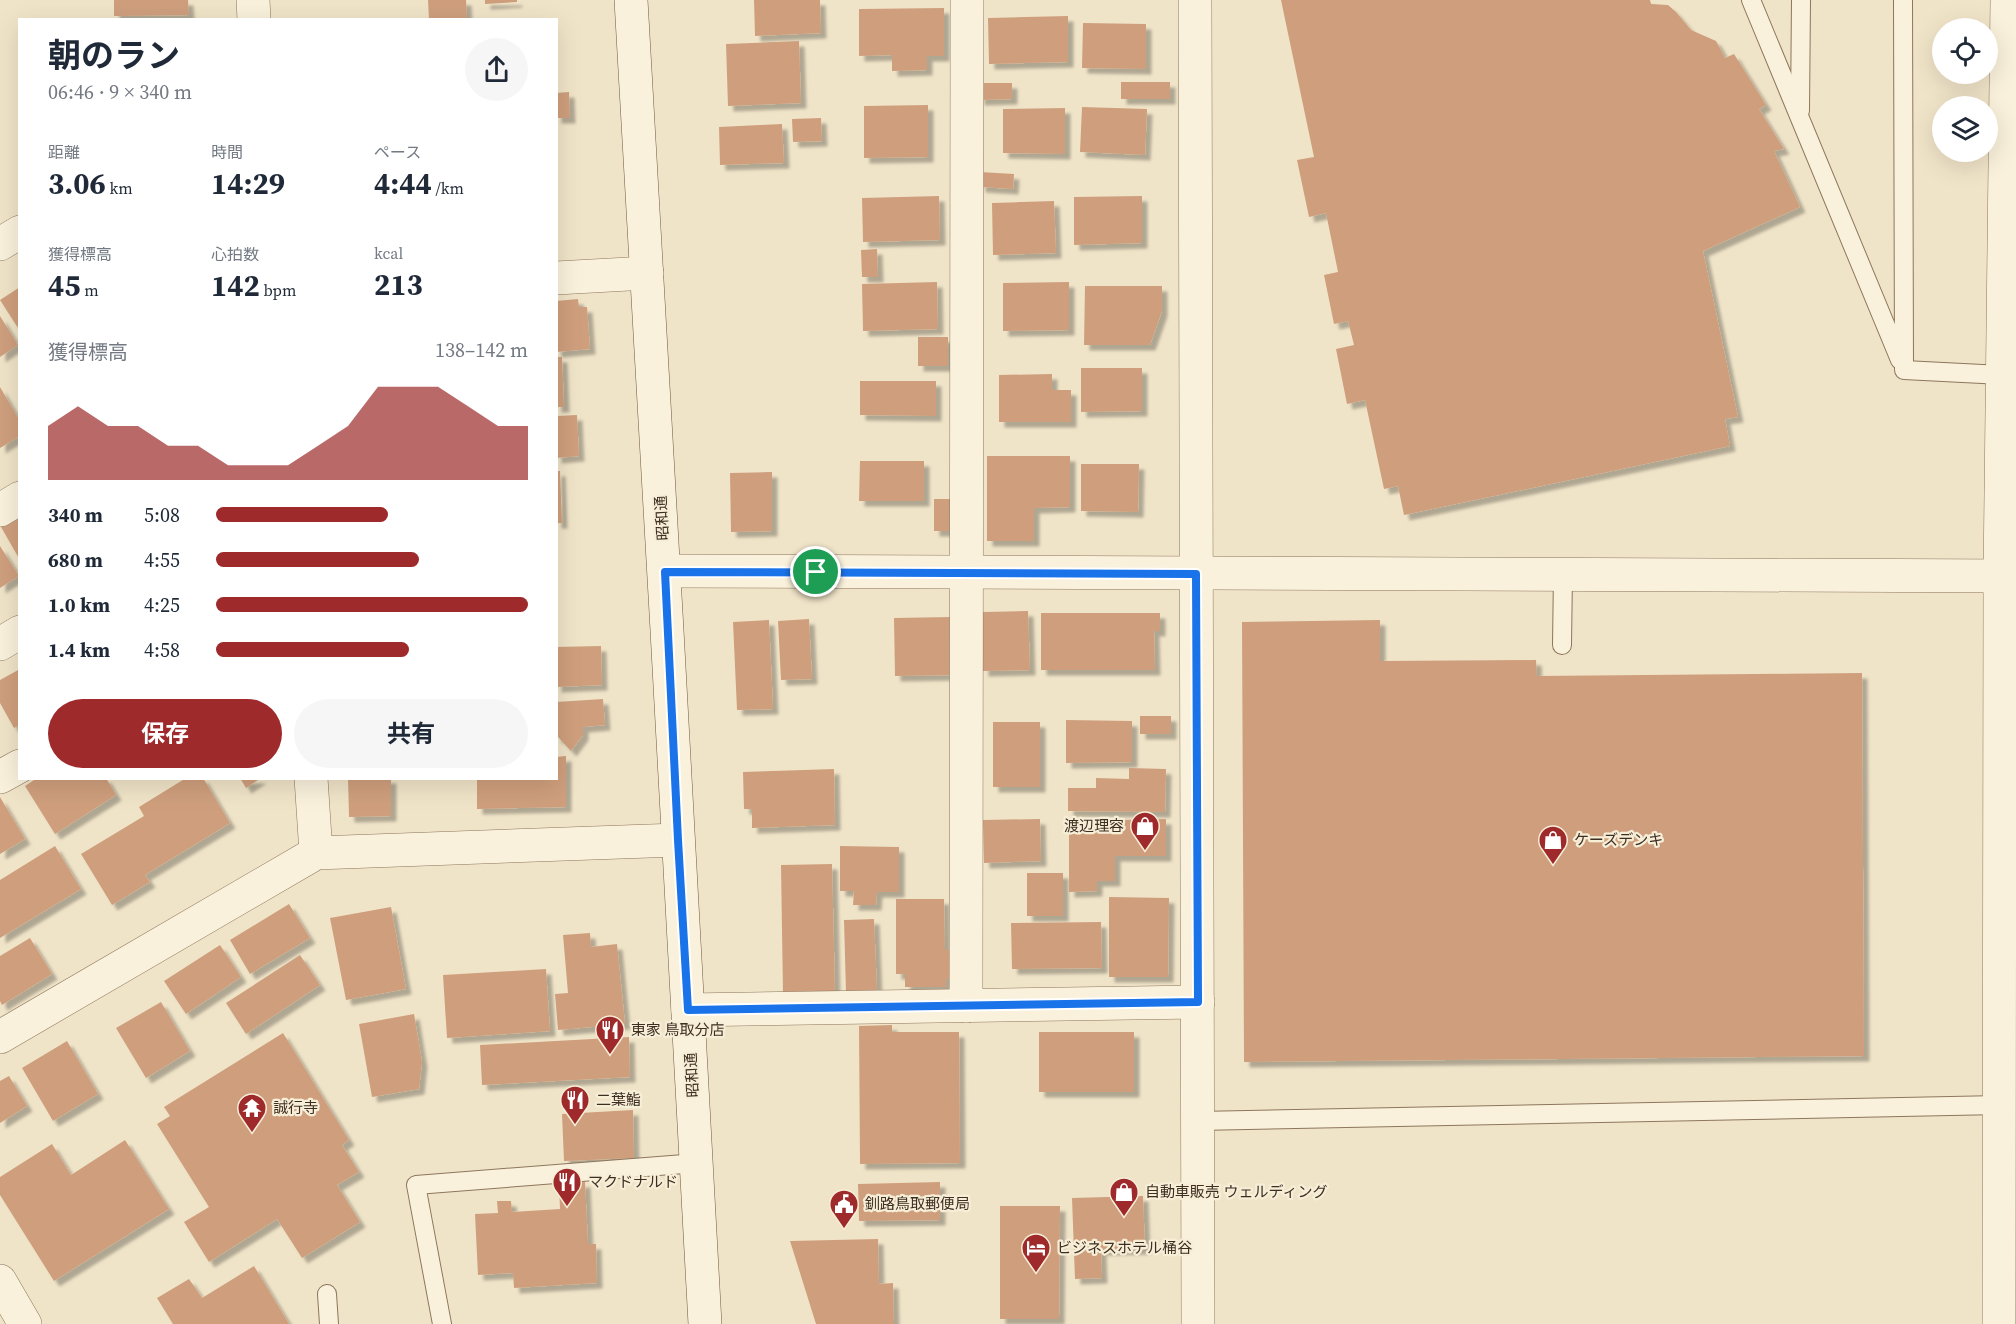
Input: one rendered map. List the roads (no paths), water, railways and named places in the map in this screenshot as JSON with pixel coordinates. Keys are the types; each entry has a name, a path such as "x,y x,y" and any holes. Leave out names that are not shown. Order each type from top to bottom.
{"street":[{"path":"253,0 254,18"},
{"name":"昭和通","path":"631,0 665,572 705,1324"},
{"path":"966,1006 967,0"},
{"path":"1195,0 1198,1324"},
{"path":"1999,1324 2008,1163 2000,1105 2008,844 2008,576 2001,375 2007,0"},
{"path":"0,244 18,233"},
{"path":"558,278 647,273"},
{"path":"0,510 18,499"},
{"path":"665,572 2008,576"},
{"path":"0,644 18,633"},
{"path":"0,777 18,767"},
{"path":"311,780 316,853"},
{"path":"0,1037 316,853 678,840"},
{"path":"688,1010 1198,1002"},
{"path":"0,1281 25,1324"}],"lane":[{"path":"1751,0 1904,370"},
{"path":"1800,119 1801,0"},
{"path":"1903,0 1904,370"},
{"path":"1904,370 2001,375"},
{"path":"1562,645 1563,573"},
{"path":"1198,1121 2000,1105"},
{"path":"442,1324 416,1185 697,1163"},
{"path":"327,1294 330,1324"}],"place":[{"name":"渡辺理容","path":"1145,852"},
{"name":"ケーズデンキ","path":"1553,866"},
{"name":"東家 鳥取分店","path":"610,1056"},
{"name":"二葉鮨","path":"575,1126"},
{"name":"誠行寺","path":"252,1134"},
{"name":"マクドナルド","path":"567,1208"},
{"name":"自動車販売 ウェルディング","path":"1124,1218"},
{"name":"釧路鳥取郵便局","path":"844,1230"},
{"name":"ビジネスホテル桶谷","path":"1036,1274"}]}
